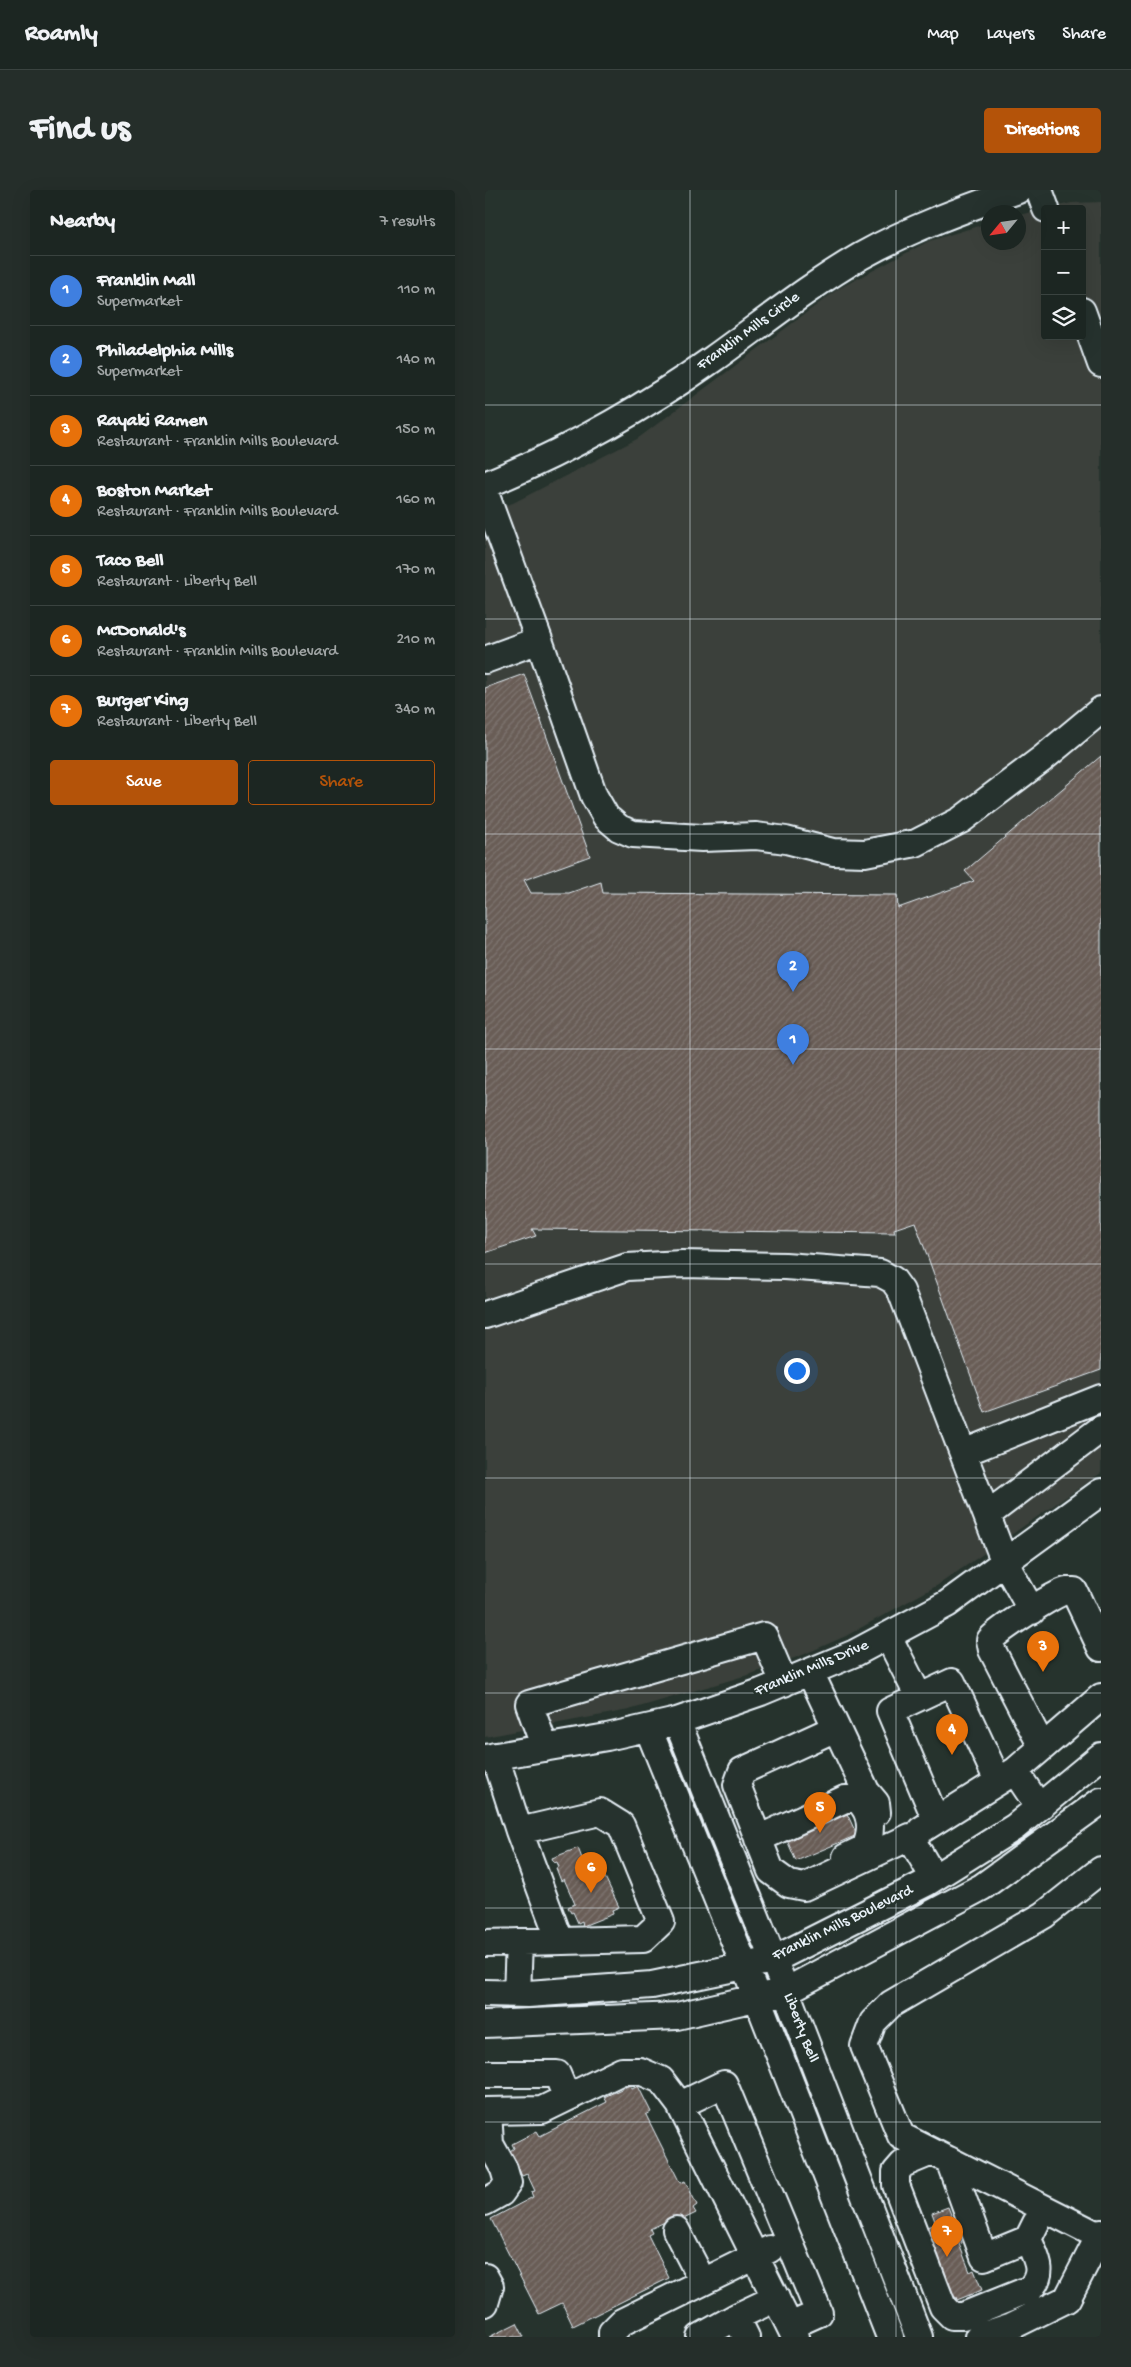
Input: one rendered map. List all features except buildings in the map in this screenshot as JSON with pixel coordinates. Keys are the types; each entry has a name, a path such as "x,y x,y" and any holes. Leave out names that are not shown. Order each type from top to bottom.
{"street":[{"name":"Franklin Mills Circle","path":"485,485 537,464 612,425 711,360 818,282 860,257 904,233 1018,190"},
{"path":"1039,190 1045,205"},
{"path":"1086,322 1101,364"},
{"path":"485,493 594,796 606,817 619,828 633,834 702,838 756,836 841,852 865,853 916,843 961,820 1042,760 1101,710"},
{"path":"485,660 539,640"},
{"path":"485,1315 627,1267 682,1264 785,1266 880,1273 893,1280 901,1291 1005,1563 1031,1611"},
{"path":"963,1453 1101,1398"},
{"path":"987,1514 1101,1429"},
{"name":"Franklin Mills Drive","path":"490,1757 545,1748 677,1721 784,1683 855,1653 947,1604 1099,1501"},
{"path":"1046,1743 992,1650 990,1640 997,1632 1031,1611 1066,1591 1074,1591 1101,1648"},
{"path":"1046,1743 1008,1642 1016,1634 1080,1605"},
{"path":"545,1748 529,1704 764,1636 784,1683"},
{"path":"888,1636 919,1697"},
{"path":"810,1672 866,1791 876,1803 879,1826 900,1842 934,1878"},
{"path":"936,1820 890,1711 952,1682 1006,1776 1039,1807"},
{"path":"837,1728 741,1772 737,1785 771,1870 789,1884 804,1887 900,1842 1006,1776 1101,1697"},
{"name":"Liberty Bell","path":"677,1721 786,1991 919,2337"},
{"name":"Liberty Bell","path":"648,1728 745,1967 890,2337"},
{"name":"Franklin Mills Boulevard","path":"485,1993 517,1994 653,1985 773,1960 934,1878 1015,1827 1101,1756"},
{"path":"490,1757 561,1941"},
{"path":"755,1832 859,1776"},
{"path":"755,1832 845,1799 857,1799 865,1806 871,1835 865,1848 789,1884"},
{"name":"Franklin Mills Boulevard","path":"485,2024 677,2016 786,1991 982,1888 1101,1801"},
{"path":"485,1943 643,1939 661,1922 621,1825 600,1812 519,1831"},
{"path":"978,2337 1012,2326 1034,2328 1067,2298 1100,2234 901,2136 865,2046 873,2022 891,2004 1043,1915 1101,1870"},
{"path":"517,1994 519,1942"},
{"path":"485,2202 501,2193 508,2183 504,2169 490,2144 486,2111 542,2110 622,2071 640,2071 661,2080 680,2105 792,2331 819,2313 724,2084 680,2105"},
{"path":"485,2074 557,2074 567,2098"},
{"path":"941,2156 984,2257 1029,2239 1044,2208"},
{"path":"941,2156 903,2164 897,2172 896,2185 943,2307 952,2316 963,2316 1029,2289 1037,2280 1040,2269 1029,2239"},
{"path":"676,2230 703,2282"},
{"path":"611,2337 612,2332 622,2322 789,2241"},
{"path":"485,2277 490,2286 485,2303"},
{"path":"700,2337 741,2327 776,2298"}],"shaded area":[{"path":"1101,202 1101,1473 938,1585 846,1636 805,1654 751,1674 629,1710 485,1737 485,511 513,503 637,439 838,289 929,241 981,225 981,250 1026,250 1026,213 1041,210 1041,340 1086,340 1086,205 1063,205"}],"place":[{"name":"Philadelphia Mills","path":"793,992"},
{"name":"Franklin Mall","path":"793,1065"},
{"name":"Rayaki Ramen","path":"1043,1672"},
{"name":"Boston Market","path":"952,1755"},
{"name":"Taco Bell","path":"820,1833"},
{"name":"McDonald's","path":"591,1893"},
{"name":"Burger King","path":"947,2257"}]}
